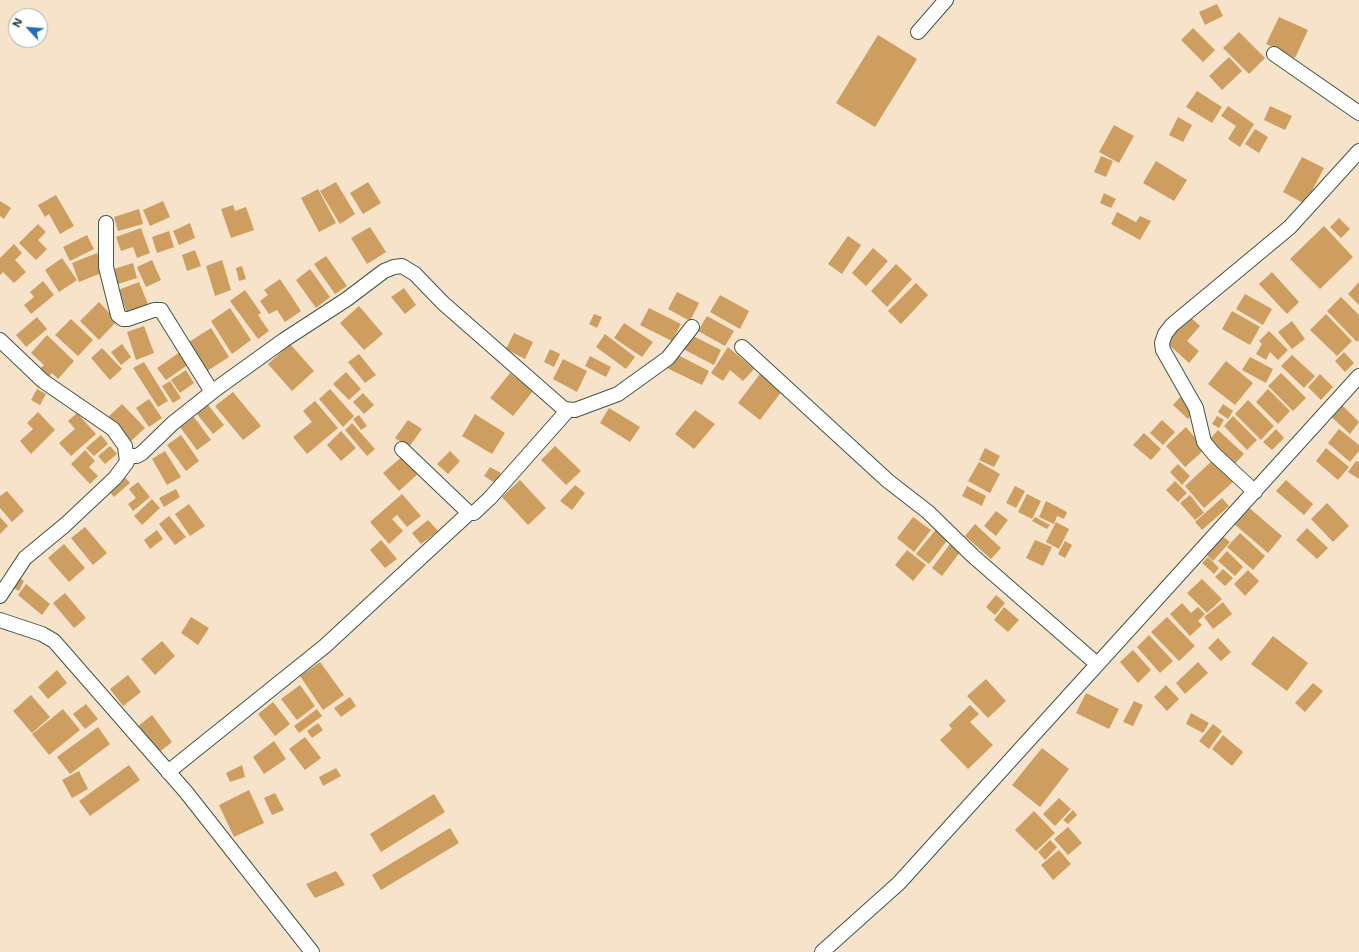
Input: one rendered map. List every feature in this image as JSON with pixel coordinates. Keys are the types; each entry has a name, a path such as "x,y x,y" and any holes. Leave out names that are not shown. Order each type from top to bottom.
{"street":[{"path":"918,32 946,0"},
{"path":"1274,54 1359,113"},
{"path":"1255,492 1214,454 1204,442 1196,408 1163,350 1162,343 1165,334 1172,325 1290,227 1359,151"},
{"path":"106,223 106,267 118,315 124,319 128,319 154,310 162,310 212,392"},
{"path":"127,456 137,456 142,454 173,422 212,392 284,340 347,299 384,271 394,267 402,266 415,274 443,303 564,410 575,410 618,394 668,358 692,328"},
{"path":"0,340 43,381 113,429 124,446 127,456 127,462 115,478 64,525 25,558 0,596"},
{"path":"742,347 888,481 928,512 973,556 1097,664"},
{"path":"822,952 899,883 1359,376"},
{"path":"168,772 324,646 469,513 474,513 490,498 568,410"},
{"path":"402,449 469,513"},
{"path":"0,620 42,634 54,641 168,772 312,952"}],"building":[{"path":"1217,4 1223,16 1205,25 1199,12"},
{"path":"1279,17 1308,30 1295,58 1266,44"},
{"path":"1193,28 1215,50 1203,62 1181,40"},
{"path":"1239,32 1265,58 1249,74 1223,48"},
{"path":"878,35 917,59 875,127 836,103"},
{"path":"1229,57 1242,71 1222,90 1209,76"},
{"path":"1197,91 1222,107 1212,123 1186,107"},
{"path":"1228,106 1254,124 1240,147 1228,139 1236,126 1221,116"},
{"path":"1270,106 1292,116 1285,130 1264,120"},
{"path":"1178,117 1192,125 1183,142 1169,135"},
{"path":"1114,125 1134,136 1119,163 1099,152"},
{"path":"1255,129 1268,137 1259,153 1245,144"},
{"path":"1101,156 1113,161 1106,177 1094,172"},
{"path":"1302,157 1324,168 1305,204 1283,192"},
{"path":"1156,161 1187,180 1174,201 1143,183"},
{"path":"336,182 355,214 340,224 320,191"},
{"path":"368,182 381,203 363,214 350,193"},
{"path":"318,189 336,223 319,232 301,198"},
{"path":"1104,193 1116,199 1111,208 1100,203"},
{"path":"56,195 74,226 60,234 49,214 45,217 38,205"},
{"path":"0,201 11,208 4,219 0,216"},
{"path":"163,201 170,217 150,226 143,210"},
{"path":"233,205 235,211 246,207 254,230 231,238 221,209"},
{"path":"139,209 143,224 118,231 114,217"},
{"path":"1117,212 1136,222 1140,216 1151,221 1140,240 1111,224"},
{"path":"1339,218 1350,229 1341,238 1330,227"},
{"path":"190,223 195,238 179,245 173,231"},
{"path":"38,224 46,232 38,240 47,249 36,260 19,243"},
{"path":"1324,226 1353,257 1320,289 1290,259"},
{"path":"370,227 386,252 367,264 351,238"},
{"path":"141,228 150,253 137,258 133,247 121,251 116,237"},
{"path":"169,231 174,247 157,253 152,237"},
{"path":"87,235 94,249 70,261 63,247"},
{"path":"848,236 861,245 842,274 828,264"},
{"path":"14,244 22,253 15,260 26,272 14,283 3,272 0,275 0,258"},
{"path":"873,248 888,261 866,286 852,273"},
{"path":"195,250 201,266 187,271 182,255"},
{"path":"97,253 104,272 79,282 72,263"},
{"path":"326,256 347,286 335,294 314,264"},
{"path":"62,258 77,280 59,292 45,270"},
{"path":"152,260 161,280 146,287 137,267"},
{"path":"222,260 231,290 215,296 206,266"},
{"path":"133,263 137,278 118,284 114,269"},
{"path":"896,264 912,279 887,307 871,291"},
{"path":"242,266 246,279 239,281 236,268"},
{"path":"310,269 330,297 316,308 296,280"},
{"path":"1272,272 1299,302 1287,314 1259,284"},
{"path":"280,279 301,311 285,322 277,310 269,314 260,301 268,295 264,290"},
{"path":"43,281 54,295 31,314 24,305 34,297 30,292"},
{"path":"139,282 148,304 127,313 118,290"},
{"path":"1359,282 1359,305 1348,294"},
{"path":"916,283 928,295 901,324 888,311"},
{"path":"404,288 416,305 405,314 391,297"},
{"path":"245,290 261,313 258,315 269,331 258,339 230,301"},
{"path":"677,292 699,303 690,321 668,309"},
{"path":"1245,294 1272,309 1263,325 1236,309"},
{"path":"720,295 749,311 740,329 710,312"},
{"path":"1341,297 1359,315 1359,340 1357,342 1327,311"},
{"path":"99,302 117,321 99,340 80,321"},
{"path":"359,306 383,334 364,350 340,323"},
{"path":"230,308 251,340 232,354 211,321"},
{"path":"649,308 681,324 672,341 640,325"},
{"path":"1232,311 1260,327 1250,345 1222,329"},
{"path":"594,314 602,317 597,328 589,324"},
{"path":"1326,314 1352,341 1337,356 1310,330"},
{"path":"707,316 734,331 725,346 698,331"},
{"path":"1189,316 1200,326 1187,341 1199,351 1189,363 1166,342"},
{"path":"37,317 47,329 26,347 16,335"},
{"path":"71,319 93,340 78,356 55,335"},
{"path":"1292,321 1305,339 1292,349 1278,332"},
{"path":"624,323 653,342 642,357 614,338"},
{"path":"144,326 154,353 136,360 127,332"},
{"path":"211,328 229,357 207,371 189,342"},
{"path":"1269,331 1288,350 1278,360 1270,352 1266,360 1256,354 1262,344 1259,341"},
{"path":"514,333 533,342 525,359 506,349"},
{"path":"605,334 635,357 626,369 596,347"},
{"path":"689,334 721,350 714,365 681,348"},
{"path":"47,335 74,361 58,379 52,373 47,379 38,370 44,365 31,353"},
{"path":"122,344 131,357 121,365 111,352"},
{"path":"290,344 314,371 292,391 268,364"},
{"path":"728,347 754,369 743,381 730,370 723,381 711,373"},
{"path":"102,348 122,369 110,380 91,358"},
{"path":"550,349 560,354 554,367 544,362"},
{"path":"180,352 189,364 166,380 157,368"},
{"path":"1344,352 1354,363 1345,372 1335,361"},
{"path":"674,353 709,371 702,385 667,368"},
{"path":"359,354 376,375 365,383 348,362"},
{"path":"1292,355 1315,376 1304,388 1281,366"},
{"path":"590,356 611,367 606,377 585,366"},
{"path":"1250,357 1273,369 1266,383 1242,370"},
{"path":"563,359 587,371 577,392 553,379"},
{"path":"1226,361 1253,383 1235,405 1208,384"},
{"path":"144,362 168,401 158,407 133,368"},
{"path":"186,370 194,383 180,393 171,380"},
{"path":"346,372 361,389 349,400 333,384"},
{"path":"510,373 533,391 513,416 490,398"},
{"path":"1281,373 1306,398 1293,411 1268,386"},
{"path":"760,374 782,391 760,420 738,403"},
{"path":"1320,374 1333,387 1321,400 1308,387"},
{"path":"170,381 181,398 173,403 162,386"},
{"path":"37,389 46,394 40,405 31,400"},
{"path":"330,389 354,416 343,427 319,399"},
{"path":"1268,389 1290,411 1278,424 1256,402"},
{"path":"233,392 261,426 243,440 215,406"},
{"path":"363,393 374,405 364,414 353,402"},
{"path":"1180,397 1195,411 1188,419 1173,405"},
{"path":"149,399 162,418 149,427 136,408"},
{"path":"1248,400 1274,426 1261,440 1235,414"},
{"path":"315,401 338,428 307,454 293,437 312,422 303,411"},
{"path":"1338,401 1359,422 1350,434 1327,413"},
{"path":"122,404 145,428 131,441 108,417"},
{"path":"1223,404 1233,411 1228,419 1218,412"},
{"path":"208,405 224,425 213,434 197,414"},
{"path":"609,408 640,427 630,442 600,423"},
{"path":"695,410 715,424 694,449 675,434"},
{"path":"38,412 55,430 31,454 20,441 33,429 27,423"},
{"path":"77,413 96,434 71,456 59,443 75,429 68,421"},
{"path":"475,414 505,433 492,454 462,436"},
{"path":"359,415 367,426 361,430 353,419"},
{"path":"1217,416 1224,420 1219,428 1212,424"},
{"path":"1233,416 1257,440 1247,450 1224,426"},
{"path":"194,417 211,440 197,450 180,427"},
{"path":"408,420 422,429 409,447 395,438"},
{"path":"1162,420 1175,432 1163,445 1150,433"},
{"path":"352,423 375,449 367,456 345,430"},
{"path":"1186,427 1205,449 1185,467 1166,446"},
{"path":"1276,429 1284,438 1272,450 1263,442"},
{"path":"1339,429 1359,445 1359,451 1350,462 1328,443"},
{"path":"1218,430 1244,454 1232,467 1206,443"},
{"path":"341,431 356,448 341,461 327,445"},
{"path":"1144,433 1161,449 1151,460 1133,445"},
{"path":"101,435 108,444 94,456 86,448"},
{"path":"181,435 199,461 186,471 167,445"},
{"path":"110,446 117,454 105,464 98,456"},
{"path":"555,446 581,471 566,485 541,460"},
{"path":"985,448 1000,456 994,467 979,460"},
{"path":"1326,448 1349,467 1338,480 1316,461"},
{"path":"85,450 95,461 89,467 98,476 90,484 71,464"},
{"path":"165,451 181,477 167,485 152,459"},
{"path":"450,451 460,461 448,474 437,464"},
{"path":"404,455 419,473 399,491 383,473"},
{"path":"1214,459 1234,481 1204,508 1185,486"},
{"path":"1356,461 1359,462 1359,479 1348,472"},
{"path":"979,462 1000,474 990,493 968,481"},
{"path":"1178,464 1190,476 1182,485 1170,472"},
{"path":"490,467 501,473 495,483 484,476"},
{"path":"123,475 130,483 114,497 107,489"},
{"path":"520,480 546,508 528,525 502,497"},
{"path":"1286,480 1313,504 1304,515 1276,491"},
{"path":"1175,481 1187,493 1178,502 1166,490"},
{"path":"138,482 150,497 133,511 128,504 136,498 129,489"},
{"path":"575,485 585,493 572,510 560,501"},
{"path":"967,486 986,496 982,506 962,496"},
{"path":"1015,486 1025,491 1016,508 1006,503"},
{"path":"176,489 180,497 164,507 159,498"},
{"path":"7,491 24,511 12,522 0,508 0,496"},
{"path":"402,494 421,516 407,527 397,515 392,519 403,531 389,544 370,522"},
{"path":"1027,494 1041,501 1032,519 1018,512"},
{"path":"1190,495 1204,513 1195,520 1180,503"},
{"path":"1222,498 1229,506 1202,530 1195,522"},
{"path":"152,499 160,508 142,525 134,516"},
{"path":"1046,501 1067,512 1064,519 1057,516 1054,524 1039,517"},
{"path":"1327,503 1349,526 1333,542 1311,519"},
{"path":"189,504 205,526 190,536 175,514"},
{"path":"1247,506 1282,536 1268,553 1233,523"},
{"path":"996,511 1008,520 996,536 984,526"},
{"path":"169,516 186,537 175,545 159,524"},
{"path":"0,517 8,526 0,534"},
{"path":"913,517 931,530 914,552 897,538"},
{"path":"1035,517 1050,525 1047,529 1032,521"},
{"path":"428,520 438,531 421,544 412,533"},
{"path":"1056,522 1069,529 1059,549 1046,542"},
{"path":"975,524 1001,548 991,559 965,536"},
{"path":"85,527 107,553 93,565 71,538"},
{"path":"937,528 949,538 929,564 916,554"},
{"path":"1307,528 1328,548 1317,559 1296,540"},
{"path":"157,530 163,539 150,549 144,540"},
{"path":"1240,533 1265,556 1253,570 1227,547"},
{"path":"1221,535 1230,542 1213,561 1205,553"},
{"path":"381,540 397,559 385,568 370,550"},
{"path":"1035,540 1052,547 1043,566 1026,558"},
{"path":"1065,541 1072,545 1065,558 1058,554"},
{"path":"64,544 85,568 69,582 48,558"},
{"path":"950,544 960,552 942,576 932,568"},
{"path":"907,550 926,565 913,581 895,565"},
{"path":"1227,551 1243,567 1235,576 1218,561"},
{"path":"1208,557 1219,568 1214,574 1202,563"},
{"path":"1223,569 1233,578 1225,586 1215,577"},
{"path":"1248,570 1259,581 1245,596 1234,584"},
{"path":"16,576 24,581 19,591 11,587"},
{"path":"1202,579 1222,599 1207,613 1187,593"},
{"path":"26,584 50,604 42,615 18,595"},
{"path":"65,593 86,618 74,628 53,603"},
{"path":"996,595 1005,603 995,615 986,607"},
{"path":"1223,602 1232,614 1213,629 1204,617"},
{"path":"1182,603 1191,613 1198,607 1205,614 1198,621 1202,625 1190,636 1170,614"},
{"path":"1004,607 1019,620 1008,632 994,620"},
{"path":"191,617 209,628 198,645 181,633"},
{"path":"1167,617 1195,646 1179,661 1151,632"},
{"path":"1149,635 1173,661 1160,673 1137,647"},
{"path":"1273,636 1308,663 1287,691 1251,664"},
{"path":"1218,638 1231,652 1221,661 1208,648"},
{"path":"162,641 175,656 155,675 141,659"},
{"path":"1133,650 1151,670 1138,683 1120,662"},
{"path":"320,662 344,695 323,710 300,676"},
{"path":"1198,662 1208,673 1185,694 1176,683"},
{"path":"57,670 67,683 48,699 38,687"},
{"path":"128,675 141,692 123,706 110,689"},
{"path":"986,679 1006,701 988,718 967,696"},
{"path":"1313,683 1323,691 1305,712 1295,703"},
{"path":"300,685 315,706 297,720 281,699"},
{"path":"1166,685 1179,699 1167,711 1154,697"},
{"path":"1086,693 1119,709 1109,729 1076,713"},
{"path":"31,695 50,717 32,733 13,711"},
{"path":"350,697 356,706 341,717 334,708"},
{"path":"1134,701 1143,705 1133,726 1123,722"},
{"path":"273,702 290,724 275,736 258,714"},
{"path":"86,704 98,719 85,729 73,714"},
{"path":"970,705 979,714 970,722 993,745 968,769 940,740 952,729 949,725"},
{"path":"63,709 80,730 49,755 32,734"},
{"path":"317,709 322,716 299,733 294,726"},
{"path":"1191,713 1209,723 1203,733 1186,724"},
{"path":"152,715 172,742 157,754 137,727"},
{"path":"318,723 323,730 312,738 307,731"},
{"path":"1213,724 1222,731 1209,749 1199,741"},
{"path":"98,727 110,744 70,774 57,757"},
{"path":"1223,735 1243,752 1232,766 1212,749"},
{"path":"305,737 321,758 305,770 289,749"},
{"path":"274,741 286,759 264,774 253,757"},
{"path":"1042,748 1069,769 1040,807 1012,785"},
{"path":"129,765 140,780 90,816 79,801"},
{"path":"242,765 245,777 230,782 226,773"},
{"path":"336,768 341,776 323,786 319,777"},
{"path":"79,771 88,789 72,798 62,780"},
{"path":"249,790 264,823 234,837 219,805"},
{"path":"275,793 284,810 272,815 264,798"},
{"path":"434,794 445,812 381,852 370,834"},
{"path":"1059,798 1071,809 1055,826 1043,814"},
{"path":"1073,810 1077,815 1068,824 1063,820"},
{"path":"1034,811 1055,833 1036,851 1015,830"},
{"path":"1068,827 1082,843 1068,855 1054,839"},
{"path":"450,828 459,843 381,890 372,875"},
{"path":"1050,840 1057,847 1045,860 1038,852"},
{"path":"1059,850 1071,864 1053,880 1041,865"},
{"path":"336,871 345,885 315,898 306,884"}]}
